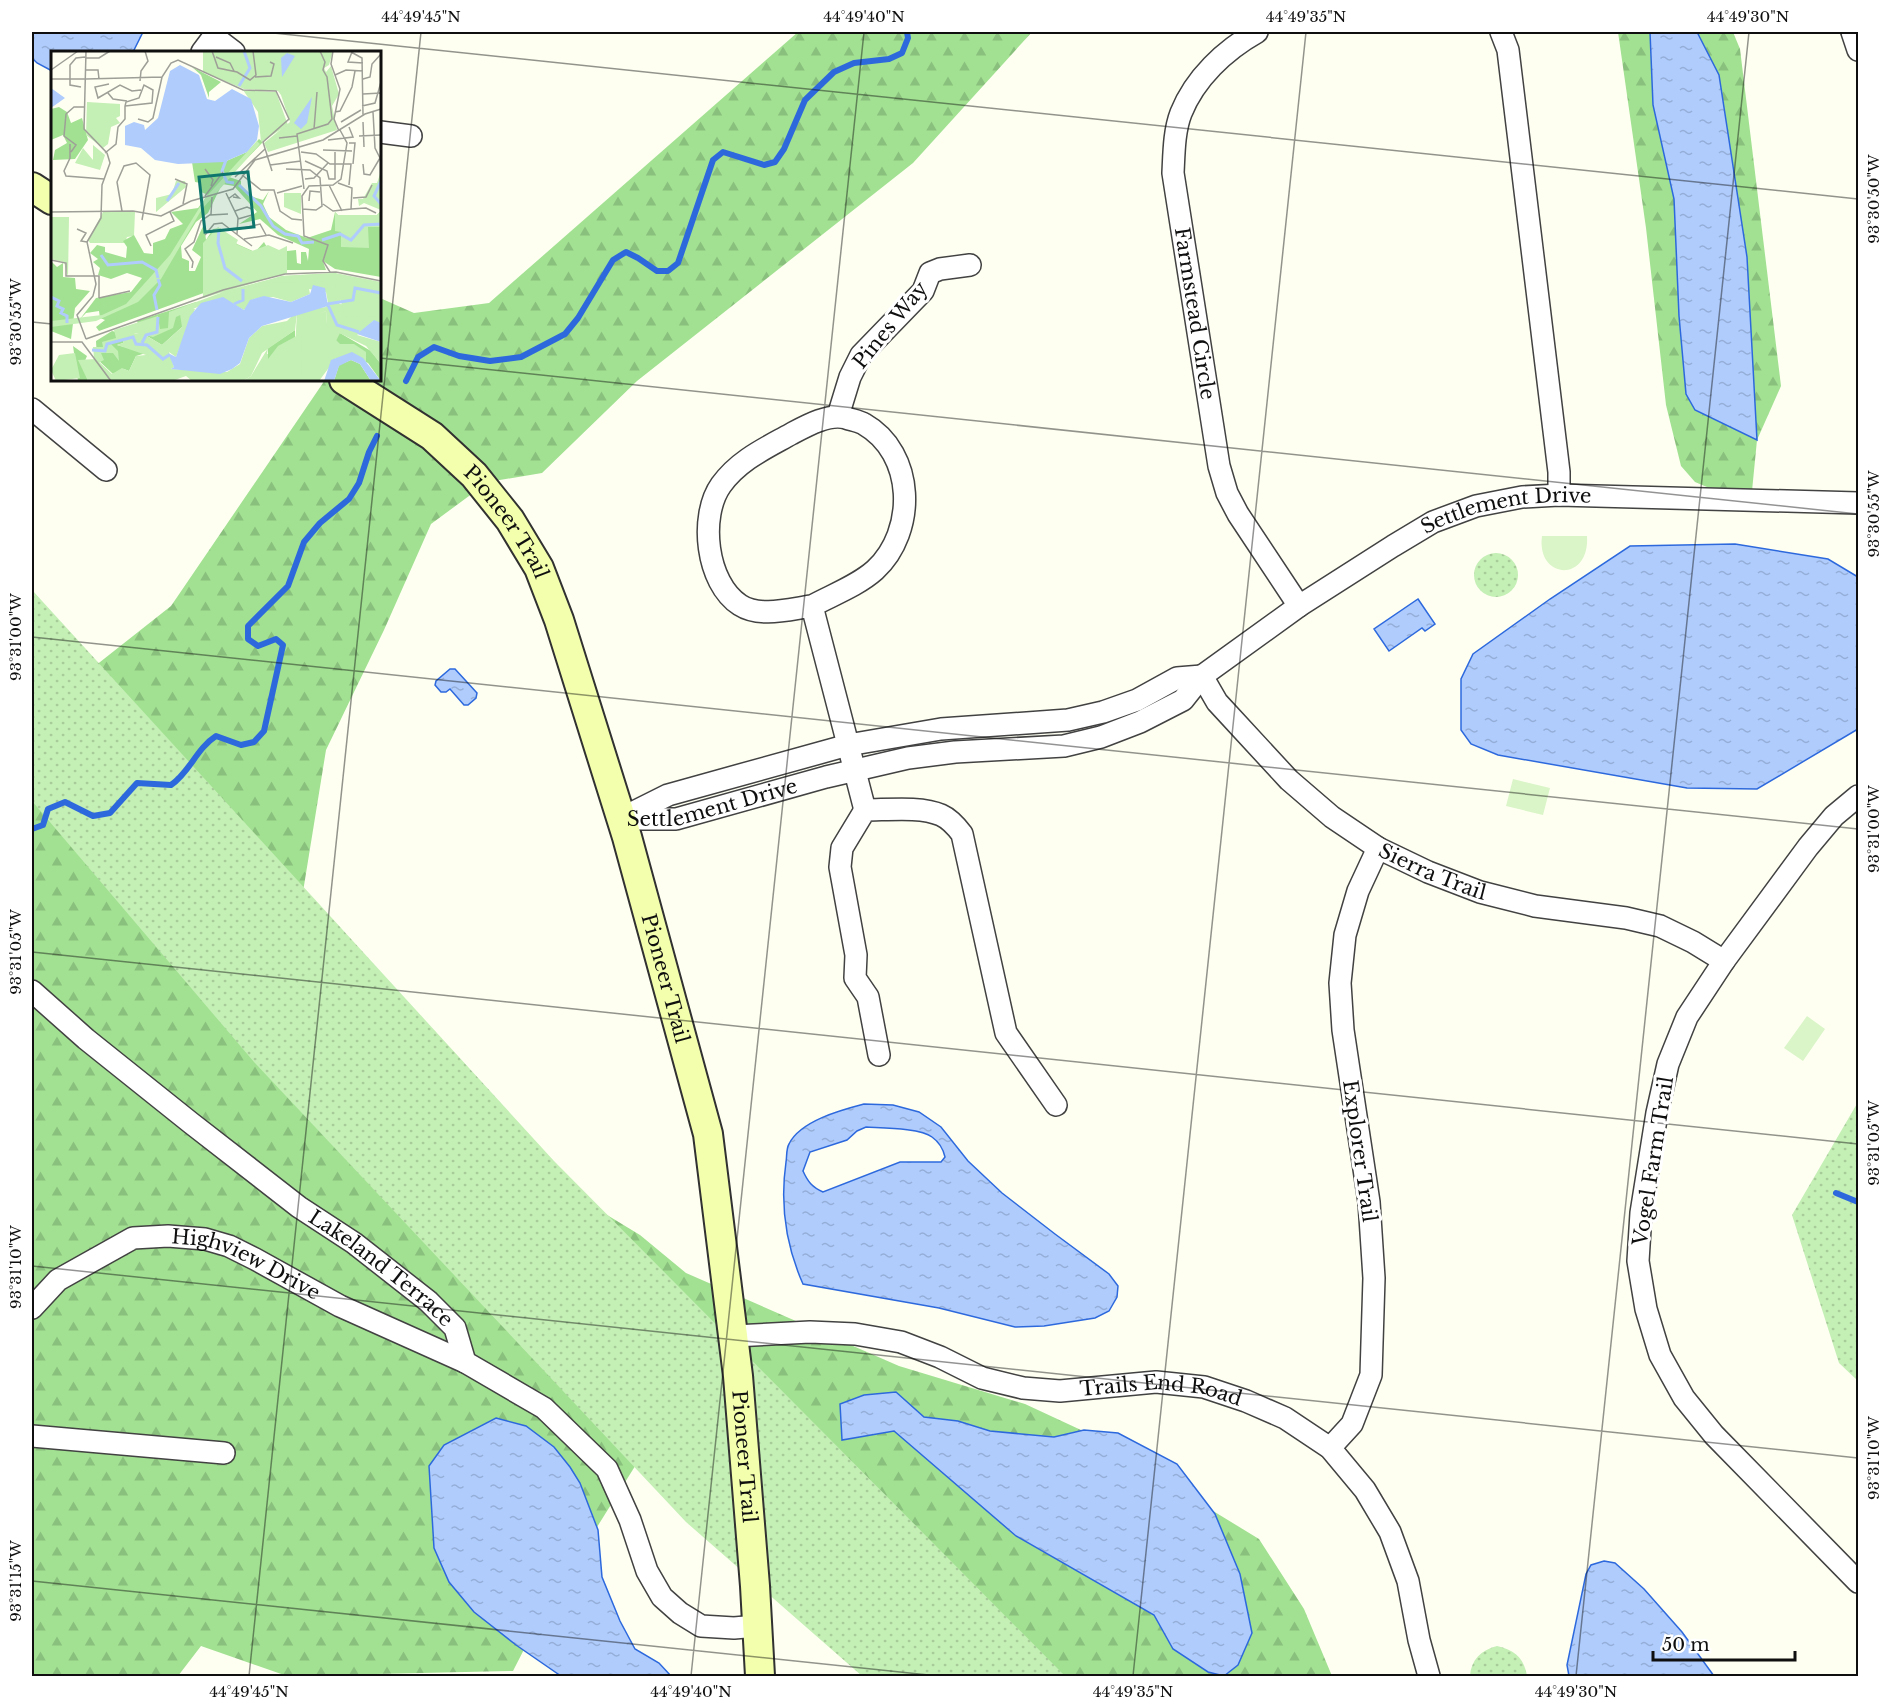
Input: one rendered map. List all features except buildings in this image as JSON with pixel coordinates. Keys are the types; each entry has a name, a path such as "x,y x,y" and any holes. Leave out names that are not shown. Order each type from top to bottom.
{"main road":[{"path":"32,187 51,199"},
{"name":"Pioneer Trail","path":"346,381 432,436 474,475 510,520 539,568 559,620 627,837 708,1134 738,1376 759,1667"}],"street":[{"name":"Farmstead Circle","path":"1257,32 1217,62 1195,86 1181,114 1174,142 1173,173 1219,466 1227,494 1299,606"},
{"path":"1501,32 1508,50 1557,460 1559,495"},
{"path":"1852,32 1858,50"},
{"path":"210,40 232,51"},
{"path":"381,132 411,136"},
{"name":"Pines Way","path":"838,416 850,377 861,355 923,291 930,273 940,269 970,265"},
{"path":"32,409 106,470"},
{"path":"838,416 863,423 891,449 900,469 905,491 904,514 898,537 875,570 812,606 776,611 756,610 740,605 726,591 717,574 709,550 708,526 712,505 720,487 746,459 805,426 838,416"},
{"name":"Settlement Drive","path":"621,819 676,819 854,770 908,758 955,752 1064,746 1101,737 1140,722 1183,700 1202,676 1299,606 1433,522 1476,506 1522,497 1559,495 1858,503"},
{"path":"812,606 865,810 842,848 840,867 856,955 855,978 868,997 879,1055"},
{"name":"Settlement Drive","path":"621,819 668,795 848,745 941,729 1068,720 1103,712 1137,700 1177,678 1202,676"},
{"name":"Sierra Trail","path":"1202,676 1217,702 1289,780 1332,818 1378,848 1428,872 1491,895 1535,906 1626,918 1660,926 1724,961"},
{"name":"Vogel Farm Trail","path":"1858,796 1834,816 1821,832 1724,961 1687,1017 1668,1064 1657,1113 1641,1213 1638,1261 1646,1309 1660,1355 1684,1398 1714,1435 1858,1582"},
{"path":"865,810 921,810 940,815 953,823 962,834 1006,1034 1056,1104"},
{"name":"Explorer Trail","path":"1330,1448 1352,1424 1371,1375 1374,1278 1369,1202 1343,1030 1340,983 1345,935 1358,891 1378,848"},
{"name":"Lakeland Terrace","path":"32,991 86,1039 191,1124 299,1207 354,1243 428,1300 455,1329 465,1362"},
{"name":"Highview Drive","path":"32,1308 58,1280 133,1238 168,1236 205,1239 229,1246 340,1306 465,1362"},
{"name":"Trails End Road","path":"734,1336 810,1332 855,1334 901,1342 940,1357 982,1378 1023,1388 1060,1391 1156,1382 1204,1387 1246,1401 1285,1418 1330,1448 1365,1490 1390,1532 1408,1581 1419,1640 1429,1677"},
{"path":"465,1362 544,1408 607,1469 630,1520 647,1571 662,1597 680,1613 701,1626 734,1628 757,1626"},
{"path":"32,1436 224,1453"}],"green space":[{"path":"798,32 1032,32 913,163 637,381 542,473 488,482 431,524 384,630 326,750 296,935 428,1106 640,1235 686,1273 899,1366 1025,1404 1137,1456 1200,1503 1259,1539 1304,1609 1332,1676 930,1676 642,1455 539,1620 513,1671 287,1676 201,1646 178,1676 32,1676 32,590 95,666 171,606 324,381 381,381 381,298 414,313 489,303"},
{"path":"1618,32 1733,32 1740,49 1781,386 1757,440 1752,491 1726,495 1695,482 1681,466 1666,405 1646,228"},
{"path":"1542,536 1587,536 1586,551 1580,562 1572,568 1563,570 1554,568 1542,551"},
{"path":"1496,553 1512,559 1518,575 1512,591 1496,597 1480,591 1474,575 1480,559"},
{"path":"32,590 554,1161 1065,1676 862,1676 686,1522 254,1062 32,801"},
{"path":"1513,779 1550,788 1543,815 1506,806"},
{"path":"1807,1016 1825,1029 1803,1061 1784,1048"},
{"path":"1858,1102 1858,1381 1839,1363 1792,1215"},
{"path":"1497,1646 1518,1656 1524,1664 1527,1676 1470,1676 1472,1665 1478,1656"}],"water":[{"path":"32,32 143,32 134,51 51,51 51,70 32,58"},
{"path":"1650,32 1697,32 1719,75 1747,257 1757,440 1695,410 1686,394 1679,316 1674,199 1653,105"},
{"path":"1735,544 1828,559 1858,577 1858,729 1757,789 1687,788 1498,755 1471,744 1461,730 1461,679 1473,654 1630,546"},
{"path":"1418,599 1435,624 1425,631 1422,628 1389,651 1374,629"},
{"path":"450,669 455,669 477,693 476,698 468,705 464,705 450,689 441,692 435,685 436,681"},
{"path":"864,1104 893,1105 919,1112 941,1127 968,1161 1002,1193 1109,1274 1118,1286 1117,1297 1109,1311 1095,1318 1044,1326 1015,1327 939,1308 803,1284 792,1255 784,1209 787,1148 794,1136 812,1123 833,1113","holes":["866,1127 910,1130 927,1134 939,1143 945,1157 941,1162 900,1162 823,1192 811,1184 803,1171 810,1152 847,1140"]},
{"path":"896,1392 924,1417 958,1421 990,1431 1054,1437 1084,1430 1118,1433 1177,1464 1215,1514 1240,1574 1252,1633 1238,1665 1224,1676 1208,1672 1173,1649 1154,1615 1016,1536 894,1431 842,1440 840,1404 864,1395"},
{"path":"496,1418 526,1426 554,1447 570,1467 580,1483 598,1530 602,1577 620,1621 635,1649 659,1663 671,1676 561,1676 474,1612 449,1582 434,1548 429,1466 444,1445"},
{"path":"1604,1561 1615,1563 1644,1589 1682,1632 1714,1676 1569,1676 1567,1665 1586,1574 1591,1565"}],"waterway":[{"path":"406,381 418,357 434,347 459,356 490,361 521,357 565,334 578,318 613,260 626,252 657,271 668,271 678,263 713,160 723,152 764,165 775,162 784,149 805,100 834,72 854,63 889,59 902,53 908,38 907,32"},
{"path":"32,829 43,825 48,809 65,802 93,816 110,813 137,783 171,785 178,780 203,747 216,736 241,745 254,742 264,731 283,645 276,639 258,646 248,639 248,626 288,586 304,542 320,523 349,499 359,483 377,436"},
{"path":"1836,1193 1858,1202"}]}
